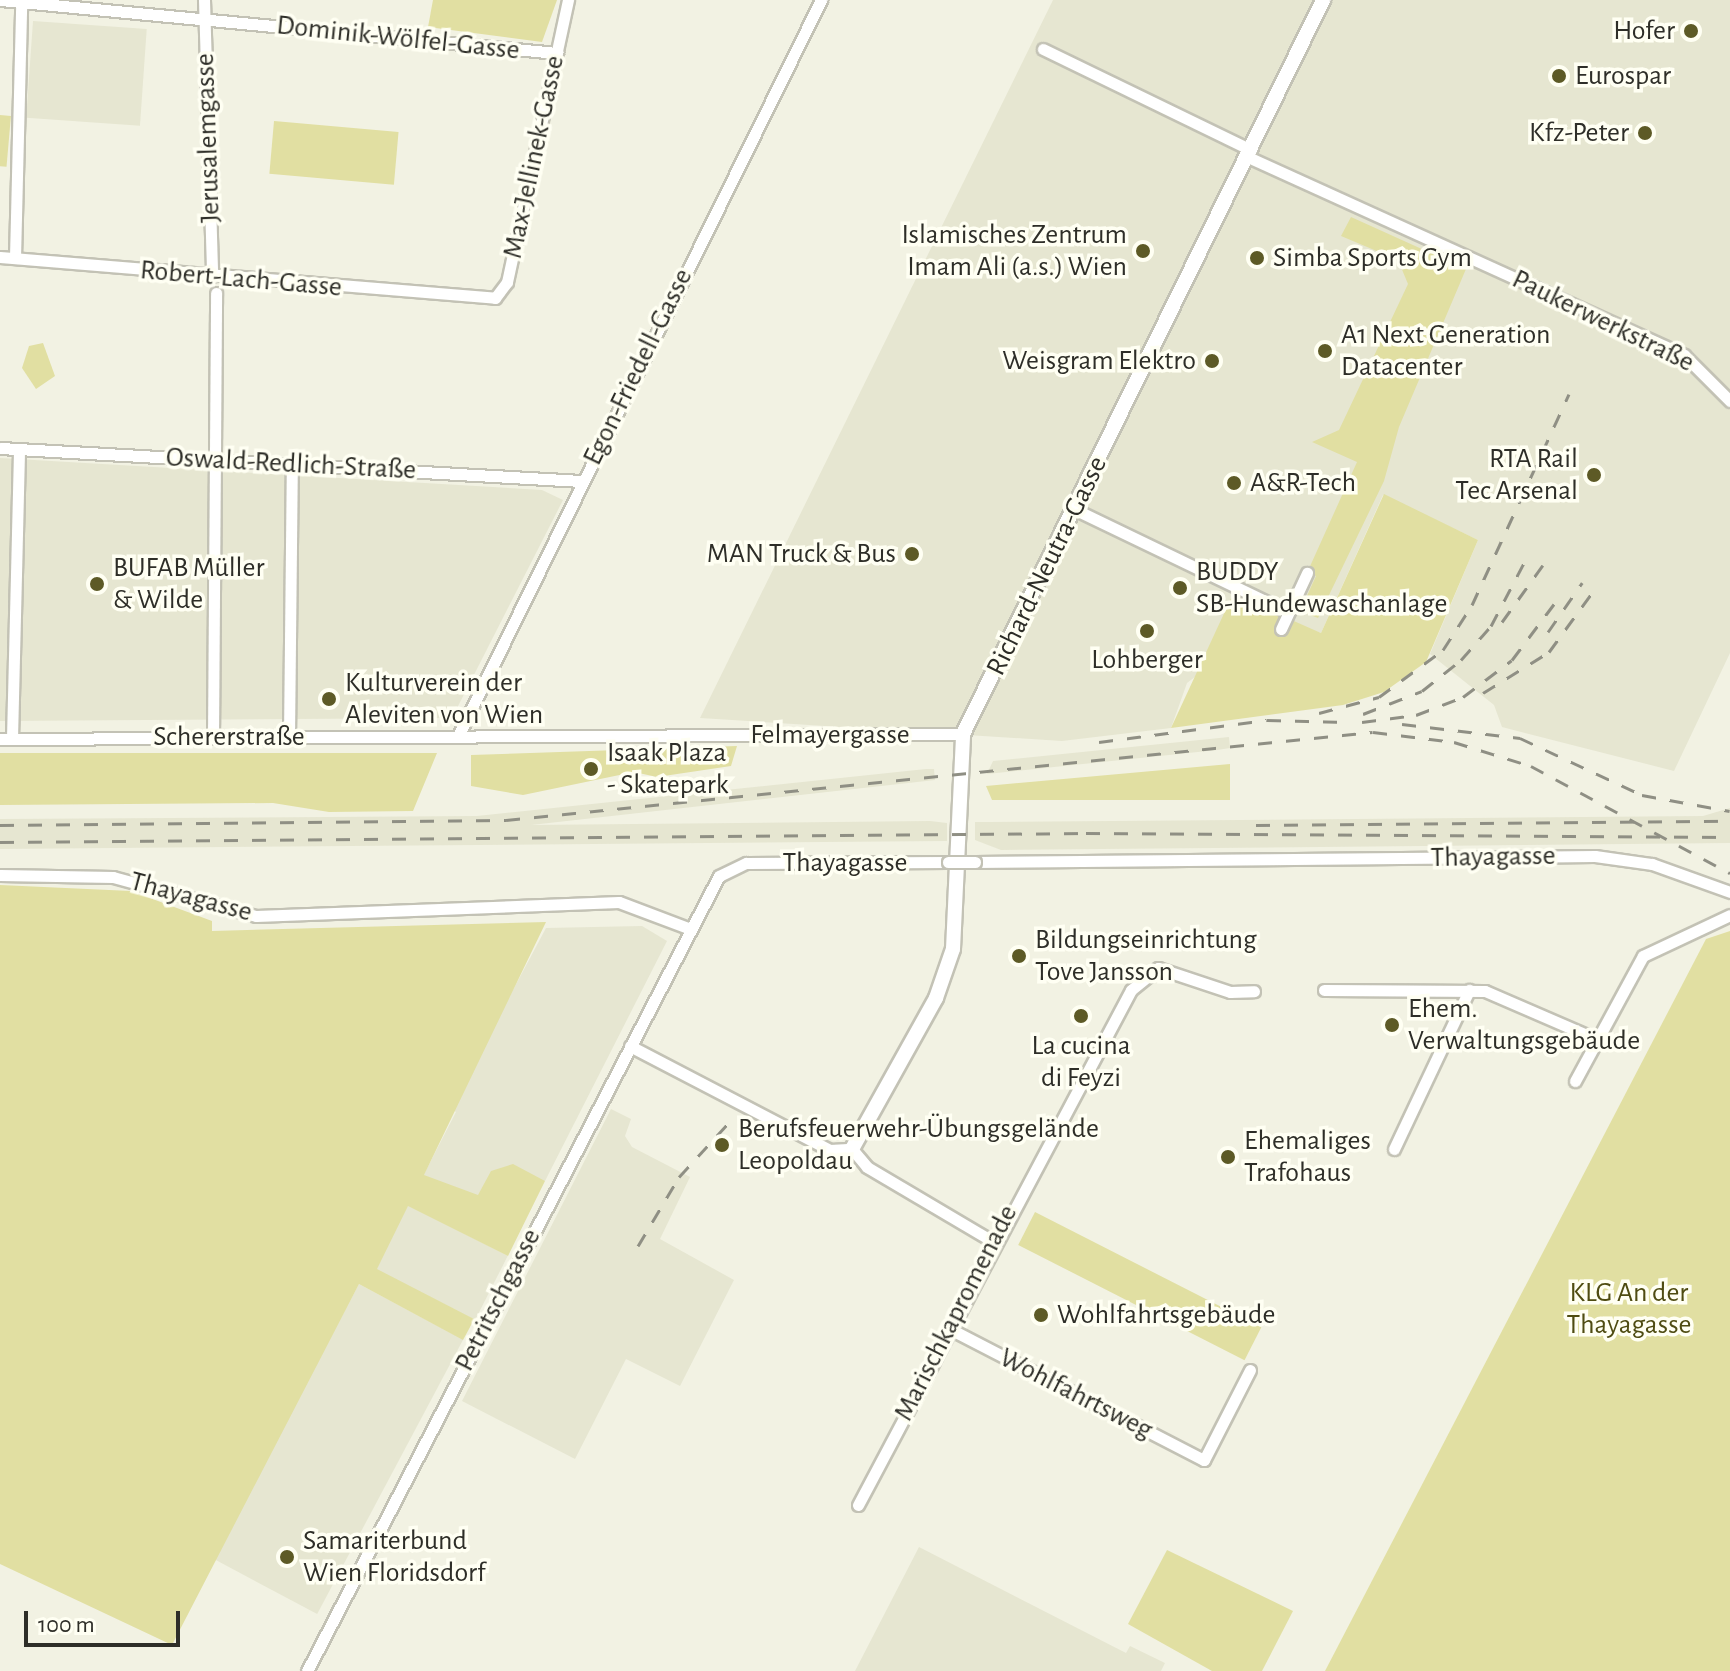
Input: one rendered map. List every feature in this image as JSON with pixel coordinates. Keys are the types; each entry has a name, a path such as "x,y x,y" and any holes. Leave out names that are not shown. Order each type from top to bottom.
{"street":[{"name":"Dominik-Wölfel-Gasse","path":"0,0 557,53"},
{"name":"Jerusalemgasse","path":"204,0 212,276"},
{"name":"Max-Jellinek-Gasse","path":"483,301 507,282 568,0"},
{"name":"Egon-Friedell-Gasse","path":"458,736 821,0"},
{"name":"Richard-Neutra-Gasse","path":"852,1149 936,998 953,949 963,734 1076,510 1323,0"},
{"path":"15,258 21,4"},
{"name":"Paukerwerkstraße","path":"1043,49 1249,153 1684,355 1730,401"},
{"name":"Robert-Lach-Gasse","path":"0,257 483,301"},
{"path":"213,738 218,460 216,293"},
{"name":"Oswald-Redlich-Straße","path":"0,448 582,481"},
{"path":"6,738 19,449"},
{"path":"289,737 292,464"},
{"path":"1076,510 1288,612"},
{"path":"1281,629 1307,573"},
{"name":"Felmayergasse","path":"458,736 963,734"},
{"name":"Schererstraße","path":"6,738 458,736"},
{"name":"Thayagasse","path":"0,875 113,877 256,916 619,902 688,928 719,876 735,865 1595,856 1652,864 1730,892"},
{"path":"1575,1081 1643,956 1730,915"},
{"name":"Petritschgasse","path":"307,1671 688,928"},
{"name":"Marischkapromenade","path":"858,1505 1097,1042 1144,974 1158,968 1230,992 1254,991"},
{"path":"1324,990 1469,990 1509,996 1596,1039"},
{"path":"1394,1149 1469,990"},
{"path":"630,1046 830,1150 852,1149 867,1167 992,1241"},
{"name":"Wohlfahrtsweg","path":"948,1328 1204,1460 1250,1370"}],"shaded area":[{"path":"1053,0 1730,0 1730,653 1674,771 1502,727 1494,705 1430,654 1478,540 1383,495 1321,633 1274,617 1187,683 1171,728 1062,741 700,718"},
{"path":"33,21 147,29 140,126 26,118"},
{"path":"0,458 542,490 563,500 452,718 0,721"},
{"path":"1229,737 1230,748 1217,750 987,774 993,761"},
{"path":"934,769 935,780 531,825 930,821 947,823 947,841 0,849 0,819 477,816"},
{"path":"1730,808 1730,843 1001,850 975,840 975,822 1703,816"},
{"path":"642,926 667,941 545,1181 478,1196 423,1176 456,1112 450,1108 546,928"},
{"path":"611,1109 631,1119 625,1136 632,1147 690,1177 660,1239 734,1280 680,1386 626,1359 575,1459 462,1401"},
{"path":"408,1205 508,1256 475,1320 375,1269"},
{"path":"359,1284 463,1339 317,1614 213,1559"},
{"path":"919,1547 1126,1653 1130,1646 1165,1663 1161,1671 855,1671"}],"green space":[{"path":"433,0 557,0 542,42 428,27"},
{"path":"0,115 11,116 7,167 0,166"},
{"path":"274,121 399,132 394,185 269,174"},
{"path":"1351,217 1466,269 1399,427 1384,481 1318,618 1300,611 1316,576 1307,573 1357,462 1312,442 1339,430 1408,284 1398,260 1341,236"},
{"path":"43,343 55,376 36,389 22,368 29,346"},
{"path":"1384,494 1478,540 1426,662 1384,692 1343,705 1171,728 1233,594 1321,633"},
{"name":"Isaak Plaza - Skatepark","path":"737,746 731,766 657,777 634,772 523,795 471,786 471,755"},
{"path":"0,753 437,753 413,811 329,812 273,803 0,805"},
{"path":"1230,764 1230,800 992,800 986,786"},
{"path":"0,885 131,891 212,921 212,931 546,922 424,1175 478,1195 491,1171 513,1164 545,1181 508,1256 408,1206 377,1269 474,1319 469,1329 463,1340 359,1284 172,1645 0,1564"},
{"name":"KLG An der Thayagasse","path":"1730,931 1730,1671 1325,1671 1706,939"},
{"path":"1035,1212 1261,1327 1245,1360 1018,1245"},
{"path":"1167,1550 1293,1611 1262,1671 1212,1671 1128,1624"}],"railway":[{"path":"1319,713 1379,697 1443,650 1472,605 1569,394"},
{"path":"1363,714 1422,691 1461,660 1491,626 1527,557"},
{"path":"1502,622 1543,565"},
{"path":"1548,632 1582,583"},
{"path":"1483,693 1549,652 1595,589"},
{"path":"1362,722 1416,715 1463,697 1512,660 1554,604"},
{"path":"1099,742 1267,720 1346,722"},
{"path":"1402,724 1520,738 1642,795 1730,811"},
{"path":"0,825 506,820 1373,732 1454,742 1531,766 1730,873"},
{"path":"1256,825 1730,821"},
{"path":"0,842 1086,833 1730,837"},
{"path":"638,1246 679,1177 733,1118"}],"place":[{"name":"Hofer","path":"1691,31"},
{"name":"Eurospar","path":"1559,76"},
{"name":"Kfz-Peter","path":"1645,133"},
{"name":"Islamisches Zentrum Imam Ali (a.s.) Wien","path":"1143,251"},
{"name":"Simba Sports Gym","path":"1257,258"},
{"name":"A1 Next Generation Datacenter","path":"1325,351"},
{"name":"Weisgram Elektro","path":"1212,361"},
{"name":"RTA Rail Tec Arsenal","path":"1594,475"},
{"name":"A&R-Tech","path":"1234,483"},
{"name":"MAN Truck & Bus","path":"912,554"},
{"name":"BUFAB Müller & Wilde","path":"97,584"},
{"name":"BUDDY SB-Hundewaschanlage","path":"1180,588"},
{"name":"Lohberger","path":"1147,631"},
{"name":"Kulturverein der Aleviten von Wien","path":"329,699"},
{"name":"Isaak Plaza - Skatepark","path":"591,769"},
{"name":"Bildungseinrichtung Tove Jansson","path":"1019,956"},
{"name":"La cucina di Feyzi","path":"1081,1016"},
{"name":"Ehem. Verwaltungsgebäude","path":"1392,1025"},
{"name":"Berufsfeuerwehr-Übungsgelände Leopoldau","path":"722,1145"},
{"name":"Ehemaliges Trafohaus","path":"1228,1157"},
{"name":"Wohlfahrtsgebäude","path":"1041,1315"},
{"name":"Samariterbund Wien Floridsdorf","path":"287,1557"}]}
